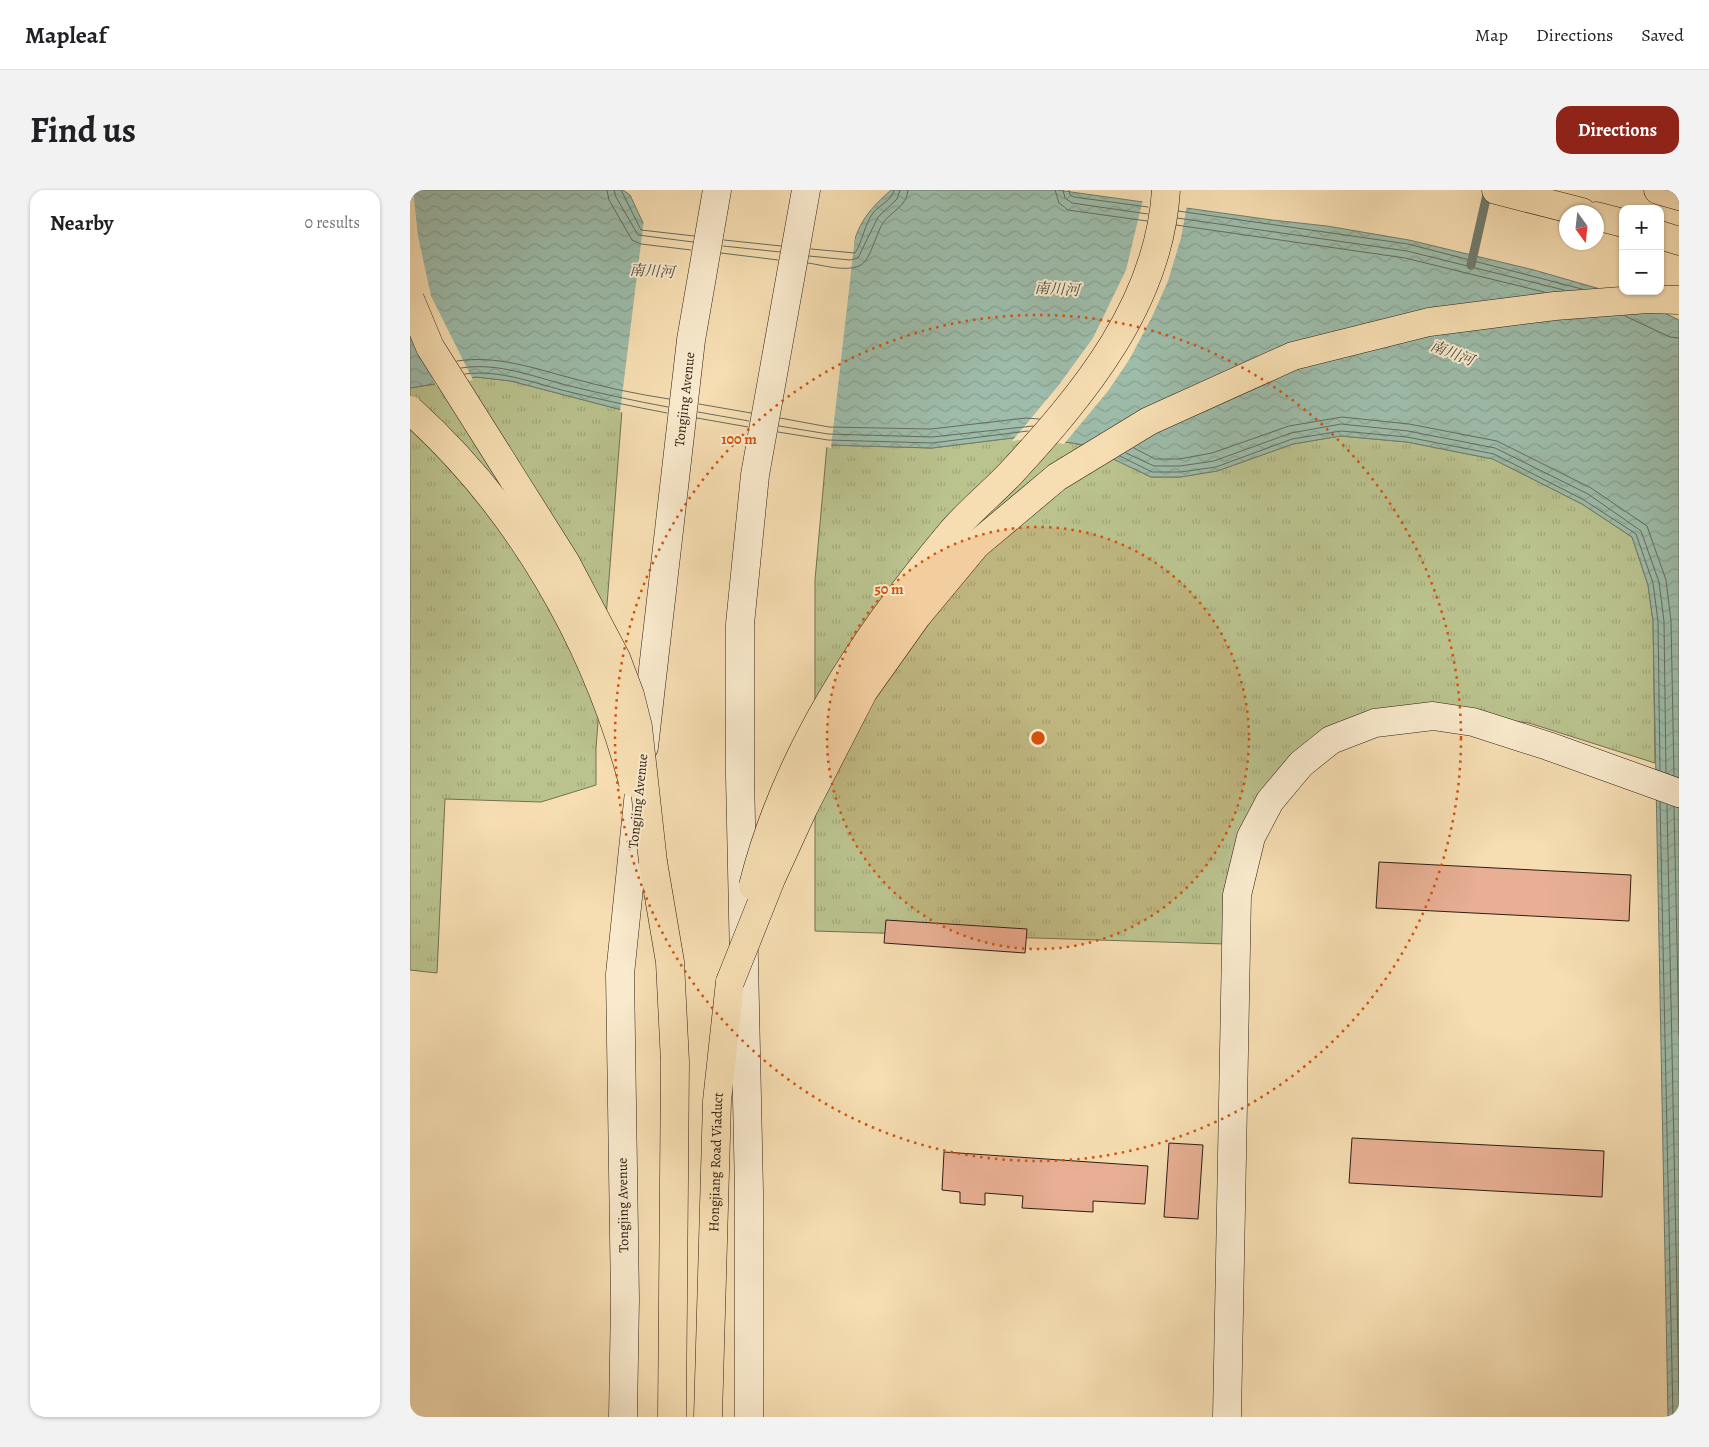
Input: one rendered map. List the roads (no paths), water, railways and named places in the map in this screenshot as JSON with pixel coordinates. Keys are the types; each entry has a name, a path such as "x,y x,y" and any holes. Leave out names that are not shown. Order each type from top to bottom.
{"main road":[{"path":"748,1417 749,1191 740,776 740,624 755,474 806,190"},
{"path":"730,982 759,863 781,799 809,739 879,623 951,533 1009,475 1075,401 1114,346 1150,273 1164,210 1166,190"},
{"path":"1496,190 1559,206"},
{"path":"1658,190 1679,196"},
{"name":"Tongjing Avenue","path":"624,1417 625,1299 620,974 660,602 691,340 714,200"},
{"path":"1604,218 1619,222"},
{"path":"1664,236 1679,241"},
{"path":"410,299 430,347 566,563 616,658 630,695 638,727 653,862"},
{"path":"730,982 783,852 863,692 917,616 976,545 1056,476 1149,421 1293,356 1429,322 1555,306 1648,299 1679,300"},
{"path":"410,410 440,437 502,509 545,574 587,653 609,711 632,779 653,862"},
{"path":"1227,1417 1237,895 1251,837 1270,801 1301,764 1331,740 1375,723 1433,716 1473,722 1679,793"},
{"name":"Tongjing Avenue","path":"653,862 670,962 675,1053 676,1232 672,1417"},
{"name":"Hongjiang Road Viaduct","path":"708,1417 717,1101 730,982"}],"water":[{"name":"南川河","path":"410,190 623,190 630,195 644,225 852,249 858,231 866,216 891,190 1057,190 1327,226 1409,240 1534,270 1635,299 1679,320 1679,1417 1668,1417 1653,621 1648,585 1632,537 1582,504 1493,459 1407,442 1340,436 1293,444 1217,471 1180,477 1151,477 1084,445 1028,436 932,448 827,445 622,410 511,381 476,377 410,388"}],"waterway":[{"path":"1471,265 1488,190"}]}
